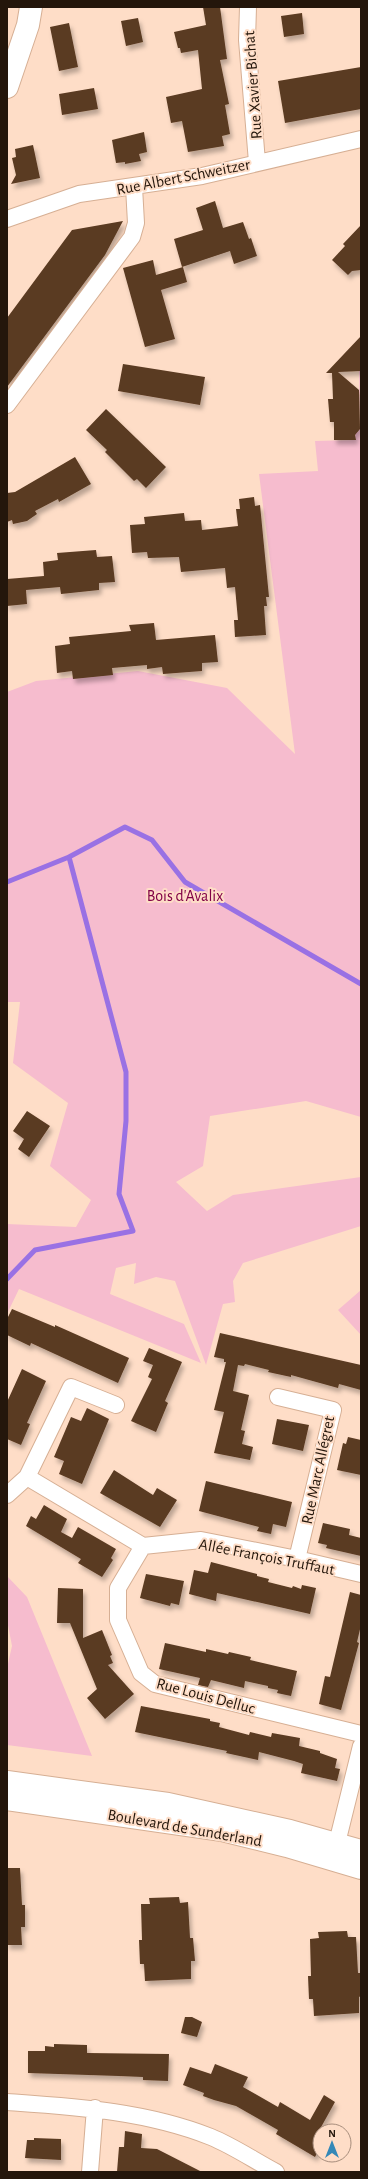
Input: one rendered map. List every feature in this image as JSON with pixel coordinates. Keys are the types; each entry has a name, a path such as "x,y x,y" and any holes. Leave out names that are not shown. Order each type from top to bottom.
{"main road":[{"path":"7,87 28,25 31,7"},
{"name":"Boulevard de Sunderland","path":"7,1782 168,1804 290,1831 361,1851"},
{"name":"Boulevard de Sunderland","path":"7,1799 222,1830 287,1846 361,1868"}],"street":[{"name":"Rue Xavier Bichat","path":"248,7 247,40 257,162"},
{"name":"Rue Albert Schweitzer","path":"7,219 79,194 134,188 202,176 361,139"},
{"path":"7,405 132,237 136,223 134,188"},
{"path":"7,1495 27,1477 71,1387 116,1405"},
{"name":"Rue Marc Allégret","path":"278,1397 333,1410 297,1559"},
{"path":"27,1477 143,1546"},
{"name":"Allée François Truffaut","path":"143,1546 201,1540 297,1559 361,1574"},
{"name":"Rue Louis Delluc","path":"143,1546 118,1588 118,1620 141,1673 155,1684 361,1734"},
{"path":"337,1843 361,1746"},
{"path":"7,2102 95,2108 156,2119 212,2138 276,2172"},
{"path":"90,2172 95,2108"}],"green space":[{"name":"Bois d'Avalix","path":"359,371 361,371 361,1117 306,1101 210,1116 203,1166 176,1182 207,1211 233,1195 361,1177 361,1226 243,1263 233,1281 235,1302 223,1304 206,1365 175,1281 156,1277 134,1284 136,1263 116,1268 110,1294 184,1324 201,1363 19,1289 7,1314 7,1224 76,1227 91,1200 50,1166 68,1103 13,1063 20,1002 7,1002 7,692 36,681 138,671 227,688 295,754 259,474 318,471 315,441 355,440 355,433 360,429"},
{"path":"361,1290 361,1335 338,1310"},
{"path":"7,1576 27,1597 92,1756 7,1745 7,1668 12,1646 7,1620"}],"building":[{"path":"203,7 220,7 227,59 220,60 229,104 225,105 230,134 222,136 224,146 188,152 182,121 171,123 166,97 202,89 198,50 181,53 180,48 178,48 174,32 206,25"},
{"path":"302,13 304,34 284,37 281,16"},
{"path":"138,18 143,42 126,46 121,21"},
{"path":"69,23 78,67 59,71 50,27"},
{"path":"361,67 361,109 285,123 278,81"},
{"path":"94,88 98,109 62,115 59,94"},
{"path":"144,132 147,152 139,154 141,161 125,164 125,162 116,163 112,140"},
{"path":"33,145 40,178 11,184 16,175 12,158 16,157 15,149"},
{"path":"215,201 223,228 243,222 249,239 251,238 257,256 234,264 230,251 182,267 174,239 203,230 196,208"},
{"path":"123,221 105,255 7,387 7,318 72,230"},
{"path":"361,225 361,270 352,271 348,275 332,260 345,246 343,244"},
{"path":"153,260 156,275 183,267 187,282 161,290 175,339 145,347 123,268"},
{"path":"361,336 361,371 338,372 359,390 360,429 355,435 356,440 334,440 334,422 330,422 328,399 333,399 332,373 326,373"},
{"path":"123,364 205,377 200,405 118,391"},
{"path":"106,409 166,467 146,488 137,479 134,481 105,452 107,450 86,430"},
{"path":"75,457 91,484 59,502 58,499 35,511 37,514 27,521 13,524 12,520 7,522 7,493 15,492"},
{"path":"254,497 255,506 260,505 269,597 266,597 267,606 264,606 266,635 235,637 234,620 238,620 235,587 227,588 225,568 181,572 179,557 148,558 147,552 132,553 130,525 145,524 144,517 184,513 185,521 201,520 202,530 238,526 236,509 240,509 239,499"},
{"path":"96,550 97,557 112,556 115,582 99,583 99,590 61,594 60,587 26,590 27,604 7,606 7,579 44,576 43,562 58,560 57,553"},
{"path":"154,623 156,640 215,635 218,662 202,663 202,671 163,674 162,667 147,669 147,665 112,668 113,675 73,679 72,671 57,673 55,646 70,644 69,637 131,631 129,625"},
{"path":"27,1111 50,1126 29,1157 18,1149 24,1139 13,1131"},
{"path":"12,1309 55,1327 55,1325 129,1358 118,1383 31,1343 30,1346 7,1335 7,1319"},
{"path":"220,1333 361,1365 361,1390 339,1384 338,1388 291,1375 291,1377 268,1372 269,1370 245,1364 244,1366 238,1365 233,1391 249,1395 241,1430 245,1431 242,1444 253,1447 250,1460 214,1453 224,1412 214,1410 226,1362 224,1362 224,1359 214,1357"},
{"path":"149,1348 182,1362 165,1401 168,1403 156,1432 131,1421 152,1379 148,1377 153,1365 143,1361"},
{"path":"22,1369 46,1381 27,1423 30,1424 21,1445 7,1439 7,1402"},
{"path":"87,1408 109,1419 82,1484 59,1474 64,1461 54,1457 71,1417 81,1421"},
{"path":"277,1419 309,1425 303,1451 272,1444"},
{"path":"348,1437 361,1440 361,1475 337,1470 343,1443 346,1444"},
{"path":"114,1470 153,1495 157,1488 177,1500 160,1527 100,1493"},
{"path":"206,1481 292,1502 286,1527 273,1524 271,1534 257,1531 259,1527 199,1511"},
{"path":"44,1505 67,1519 61,1532 72,1538 78,1527 116,1549 111,1558 113,1560 102,1577 78,1563 81,1559 26,1526 31,1516 36,1519"},
{"path":"323,1523 350,1529 349,1535 361,1538 361,1556 326,1548 327,1545 318,1543"},
{"path":"211,1562 257,1574 257,1576 269,1579 268,1582 292,1588 293,1586 301,1589 302,1585 316,1588 310,1614 217,1593 216,1601 189,1594 194,1570 208,1573"},
{"path":"146,1574 184,1581 179,1605 171,1603 170,1606 140,1598"},
{"path":"58,1588 83,1589 83,1638 102,1630 112,1655 110,1656 113,1663 108,1665 134,1694 105,1719 87,1698 97,1689 70,1623 57,1623"},
{"path":"350,1592 361,1595 361,1625 357,1642 359,1643 341,1710 319,1704 325,1676 330,1677"},
{"path":"165,1643 206,1652 206,1649 228,1654 229,1652 251,1657 250,1660 297,1671 291,1696 277,1693 278,1690 268,1688 268,1686 245,1681 244,1688 211,1680 208,1687 198,1685 200,1678 159,1669"},
{"path":"141,1706 210,1719 210,1721 220,1723 219,1727 249,1735 250,1732 271,1737 272,1733 300,1738 299,1746 320,1751 320,1753 337,1759 335,1768 340,1769 337,1781 301,1773 303,1764 259,1752 258,1760 226,1753 227,1751 135,1732"},
{"path":"7,1868 20,1868 22,1905 25,1905 25,1927 21,1927 22,1945 7,1945"},
{"path":"179,1897 180,1903 188,1902 190,1938 193,1938 195,1961 191,1961 191,1979 145,1981 144,1964 140,1964 139,1940 142,1940 141,1904 150,1904 149,1898"},
{"path":"347,1931 348,1937 356,1937 358,1973 360,1973 361,1985 359,2013 314,2016 313,1999 309,1999 308,1976 311,1976 310,1939 319,1938 318,1932"},
{"path":"185,2017 192,2017 202,2022 197,2037 181,2033"},
{"path":"54,2044 87,2045 87,2053 169,2054 168,2081 143,2080 143,2077 28,2073 28,2051 45,2051 45,2046 54,2047"},
{"path":"215,2064 248,2077 243,2087 278,2107 280,2102 310,2120 324,2095 335,2102 323,2123 312,2123 312,2155 276,2134 278,2130 236,2106 203,2096 204,2093 183,2085 190,2067 211,2074"},
{"path":"125,2131 142,2134 141,2148 157,2149 202,2172 117,2172 119,2147 124,2147"},
{"path":"34,2138 61,2139 61,2160 25,2158 27,2140 34,2140"}],"waterway":[{"path":"7,1279 35,1250 133,1231 119,1194 126,1121 126,1072 69,857 125,827 152,840 185,882 361,984"},
{"path":"7,882 69,857"}]}
